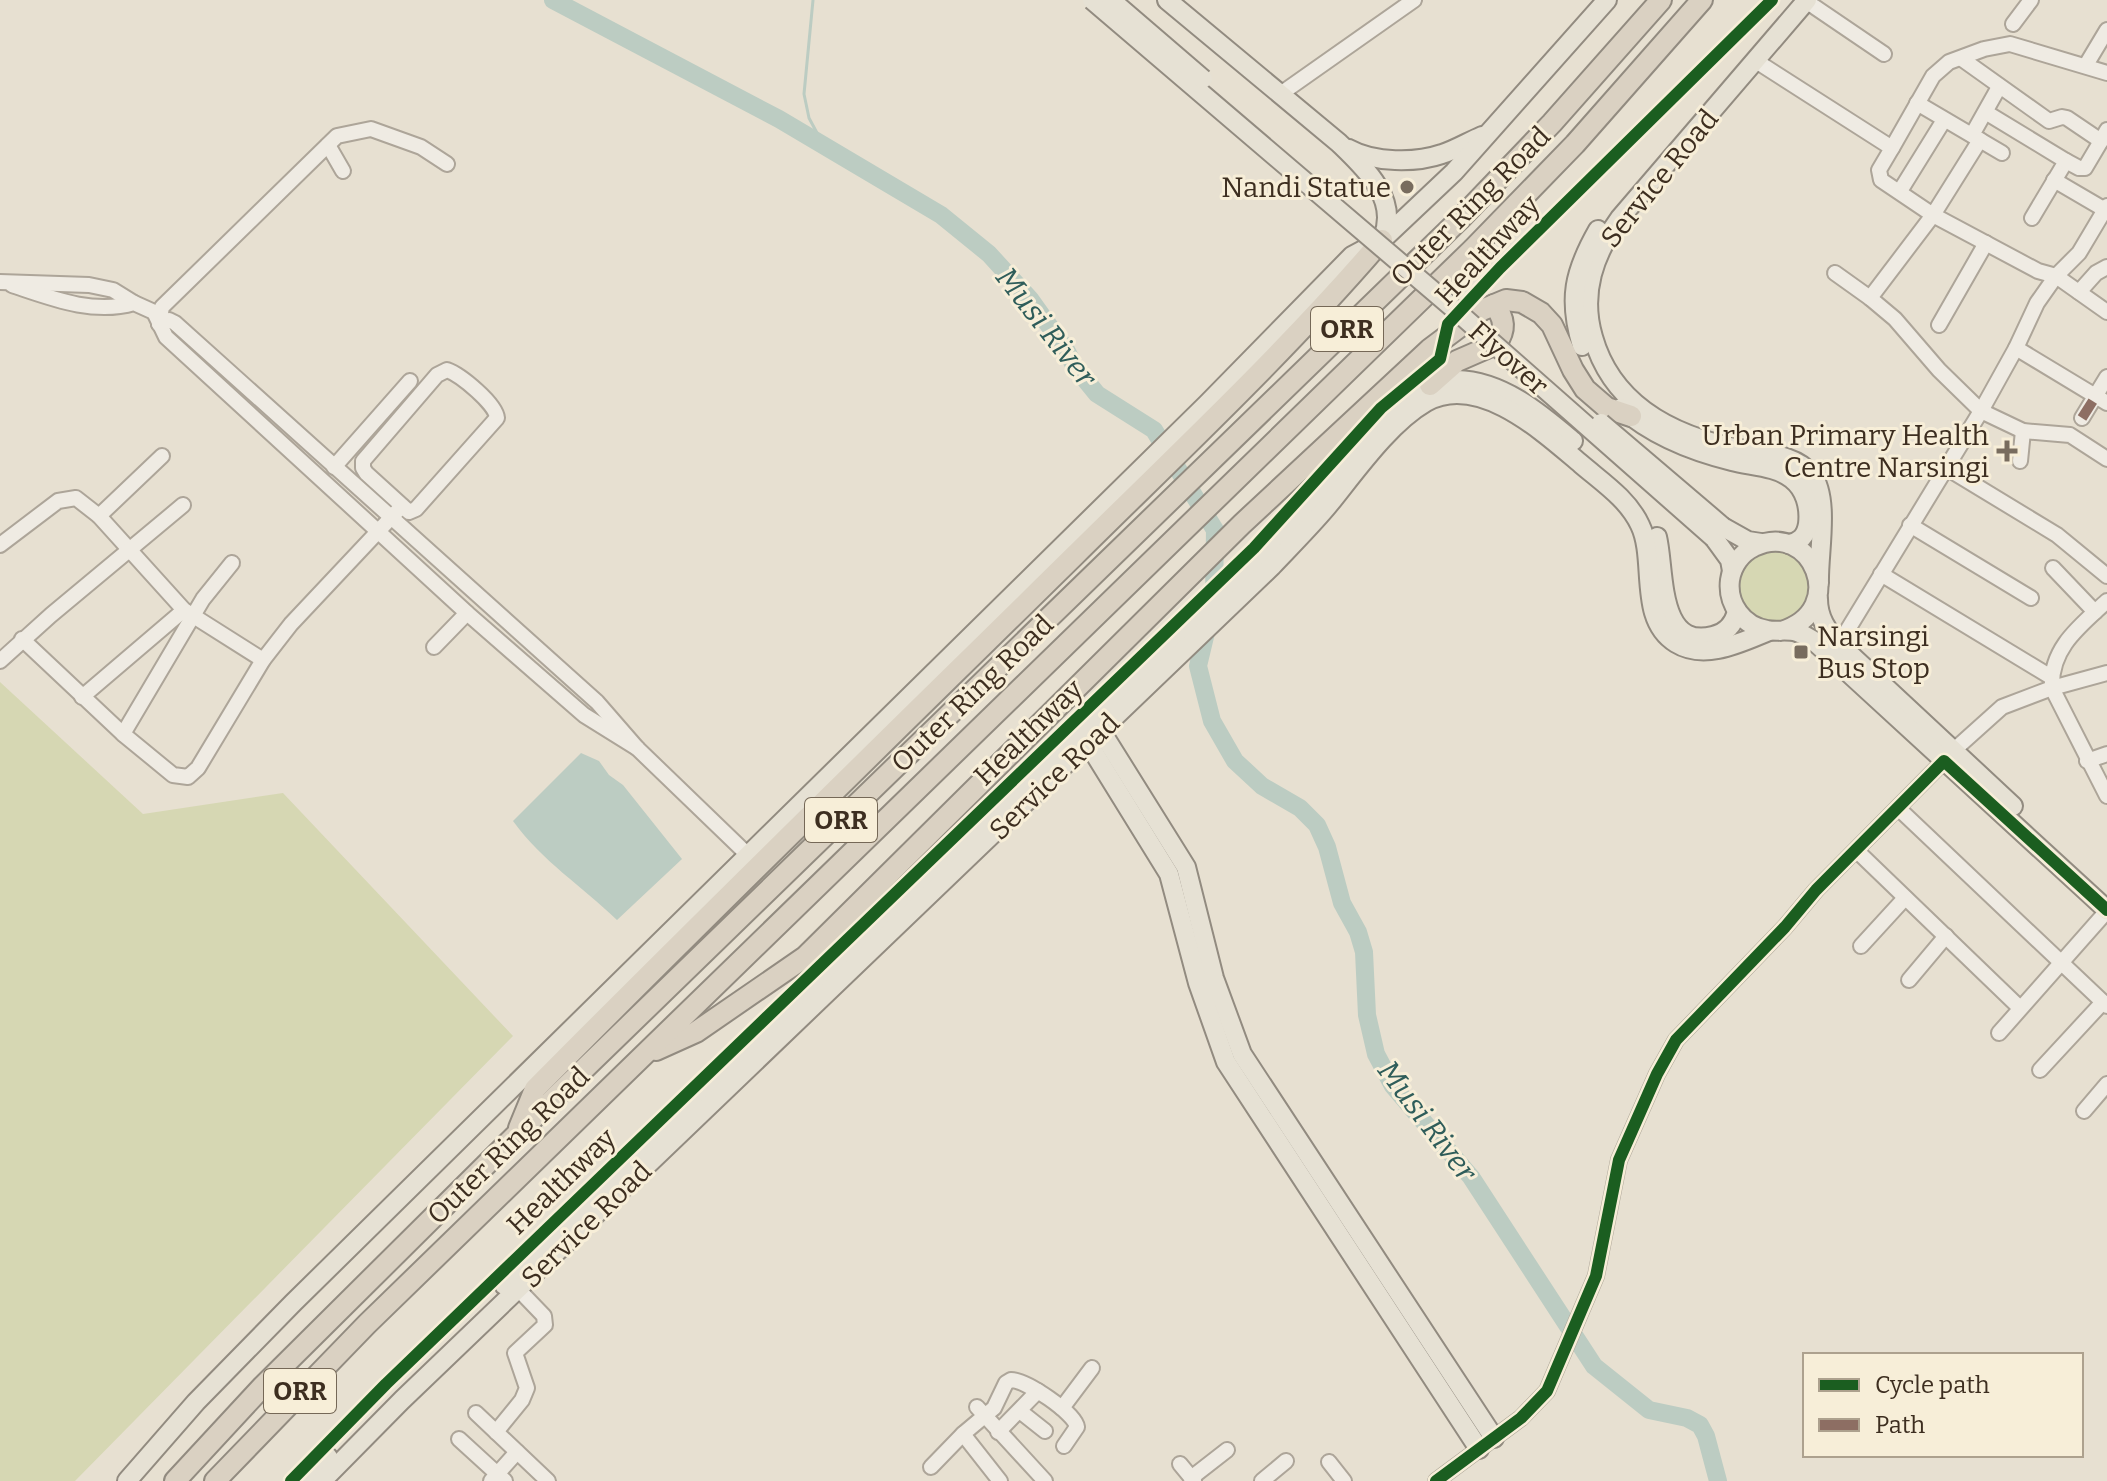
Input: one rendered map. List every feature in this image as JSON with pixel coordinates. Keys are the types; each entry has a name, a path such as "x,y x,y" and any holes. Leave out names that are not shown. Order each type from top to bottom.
{"highway":[{"name":"Outer Ring Road","path":"175,1481 283,1365 516,1135 1503,175 1661,0"},
{"name":"Outer Ring Road","path":"215,1481 324,1366 1525,196 1624,90 1702,0"},
{"path":"516,1135 535,1089 732,889 1115,515 1212,409 1340,289 1382,240"},
{"path":"643,1055 696,1032 805,957 1242,524 1430,349 1482,310 1506,300 1522,302 1541,313 1552,325 1585,389 1607,408 1631,416"},
{"path":"1430,385 1457,361 1496,344 1503,328 1500,312 1494,305"}],"main road":[{"name":"Flyover","path":"1092,0 1718,533 1761,543"},
{"name":"Flyover","path":"1111,0 1718,533 1732,571"},
{"path":"1167,0 1339,143 1365,169 1388,209 1389,223 1382,240"},
{"path":"1382,240 1454,172 1607,0"},
{"name":"Service Road","path":"1789,544 1804,536 1809,514 1802,489 1793,480 1771,469 1687,448 1668,440 1631,416 1612,399 1594,374 1573,310 1580,265 1602,223 1794,0"},
{"name":"Service Road","path":"1806,0 1647,185 1610,233 1589,277 1589,326 1607,374 1621,393 1653,417 1706,440 1791,460 1814,478 1820,493 1822,517 1819,590"},
{"path":"1339,143 1354,152 1371,156 1421,159 1443,154 1488,133"},
{"path":"1430,385 1443,381 1474,382 1523,402 1628,488 1654,525 1669,613 1681,631 1698,637 1716,635 1731,625 1737,611"},
{"name":"Service Road","path":"1267,561 1379,426 1407,400 1430,385"},
{"name":"Service Road","path":"305,1481 393,1392 1322,512 1372,453 1414,411 1432,399 1467,396 1494,403 1532,423 1630,508 1648,547 1655,616 1667,636 1676,643 1705,651 1775,631"},
{"path":"127,1481 196,1402 293,1303 1059,548 1212,409"},
{"path":"2107,893 1949,756 1834,657 1797,632 1757,627 1737,611 1729,584 1739,559 1749,549 1775,541 1789,544 1804,553 1815,566 1819,590 1818,612 1826,629 1949,756 2107,911"},
{"path":"1775,631 1794,627 1805,619 1814,609 1819,590"},
{"name":"Service Road","path":"322,1481 402,1400 1095,737 1131,693"},
{"path":"1095,737 1186,867 1214,978 1242,1054 1486,1444"}],"street":[{"path":"1279,95 1414,0"},
{"path":"1806,0 1884,54"},
{"path":"2013,24 2031,0"},
{"path":"2086,65 2107,30"},
{"path":"2107,73 2010,44 1984,49 1949,62 1933,76 1878,175 1933,215 2038,271 2056,276 2107,312"},
{"path":"1962,59 2049,121 2067,118 2104,136 2085,168 2079,168 1987,113"},
{"path":"1756,61 1892,148"},
{"path":"1870,298 1933,215 1976,138 1999,87"},
{"path":"1917,103 2002,153"},
{"path":"2024,135 2039,112"},
{"path":"1900,191 1944,120"},
{"path":"159,324 162,307 337,136 371,129 421,147 447,164"},
{"path":"328,145 343,171"},
{"path":"2032,218 2066,161"},
{"path":"1839,644 1981,411 2037,303 2056,276 2079,253 2106,209 2054,180"},
{"path":"1939,325 1986,243"},
{"path":"2079,292 2096,273 2107,267"},
{"path":"1835,273 1895,319 1932,363 1981,411 2023,431 2070,435 2107,459"},
{"path":"6,284 53,282 113,290 154,312 166,337 467,613 584,715 637,748"},
{"path":"6,284 77,304 112,309 134,303"},
{"path":"77,304 81,284"},
{"path":"159,324 164,320 175,323 597,702 637,748 749,856"},
{"path":"2016,348 2101,400"},
{"path":"447,370 453,372 493,407 497,418 414,511 409,512 389,494 366,473 363,461 437,375 447,370"},
{"path":"2082,418 2101,400 2107,377"},
{"path":"226,392 238,380"},
{"path":"334,467 410,381"},
{"path":"2020,461 2023,431"},
{"path":"302,461 314,448"},
{"path":"99,516 162,456"},
{"path":"1945,467 2057,535 2107,576"},
{"path":"377,506 389,494"},
{"path":"0,545 58,501 76,498 99,516 188,613 263,660"},
{"path":"0,661 22,639 183,505"},
{"path":"22,639 123,734 173,775 188,777 198,768 263,660 291,624 402,506"},
{"path":"1910,525 2031,598"},
{"path":"408,558 420,544"},
{"path":"82,697 188,613 232,563"},
{"path":"2053,568 2095,612"},
{"path":"1881,574 2051,682"},
{"path":"2107,601 2068,637 2054,660 2051,682 2087,761 2107,796"},
{"path":"123,734 188,613"},
{"path":"434,647 467,613"},
{"path":"509,649 522,635"},
{"path":"1436,1481 1534,1408 1547,1391 1596,1276 1619,1160 1657,1074 1676,1040 1785,927 1816,890 2002,707 2051,682 2107,673"},
{"path":"2087,761 2107,754"},
{"path":"1898,808 2105,1004 2040,1070"},
{"path":"1857,851 2020,1008"},
{"path":"1861,946 1905,898"},
{"path":"1999,1033 2107,911"},
{"path":"1909,980 1946,936"},
{"path":"2084,1111 2107,1084"},
{"path":"496,1432 522,1400 527,1388 515,1353 545,1325 544,1316 518,1289"},
{"path":"1062,1408 1092,1368"},
{"path":"931,1467 981,1412 994,1408 1011,1380 1019,1380 1038,1391 1078,1424 1064,1446"},
{"path":"998,1432 1021,1412 1038,1391"},
{"path":"981,1412 1045,1481"},
{"path":"1021,1412 1045,1431"},
{"path":"476,1413 548,1481"},
{"path":"963,1434 1000,1481"},
{"path":"459,1439 497,1479 517,1452"},
{"path":"1180,1464 1192,1480 1227,1450"},
{"path":"1262,1481 1286,1461"},
{"path":"1329,1462 1338,1479"}],"green space":[{"path":"1774,551 1799,561 1809,586 1799,611 1774,621 1749,611 1739,586 1749,561"},
{"path":"0,682 143,814 283,793 513,1036 75,1481 0,1481"}],"shaded area":[{"path":"581,753 599,761 609,775 623,785 682,859 617,920 550,861 513,821"}],"waterway":[{"name":"Musi River","path":"553,0 779,119 941,215 989,254 1030,299 1075,367 1097,394 1154,430 1215,530 1214,599 1198,666 1212,721 1235,761 1262,786 1300,808 1317,825 1327,847 1342,903 1358,932 1364,952 1367,1015 1376,1054 1393,1086 1471,1177 1594,1366 1649,1410 1687,1418 1700,1425 1718,1481"},
{"path":"813,0 804,94 809,118 824,146"}],"marked path":[{"path":"2082,418 2096,396"}],"cycle path":[{"name":"Healthway","path":"291,1481 386,1384 1254,548 1381,408 1440,359 1448,324 1500,268 1772,0"},
{"path":"1436,1481 1521,1418 1547,1391 1596,1276 1619,1160 1657,1074 1676,1040 1785,927 1816,890 1944,761 2107,910"}],"place":[{"name":"Nandi Statue","path":"1407,187"},
{"name":"Urban Primary Health Centre Narsingi","path":"2007,451"},
{"name":"Narsingi Bus Stop","path":"1801,652"}]}
